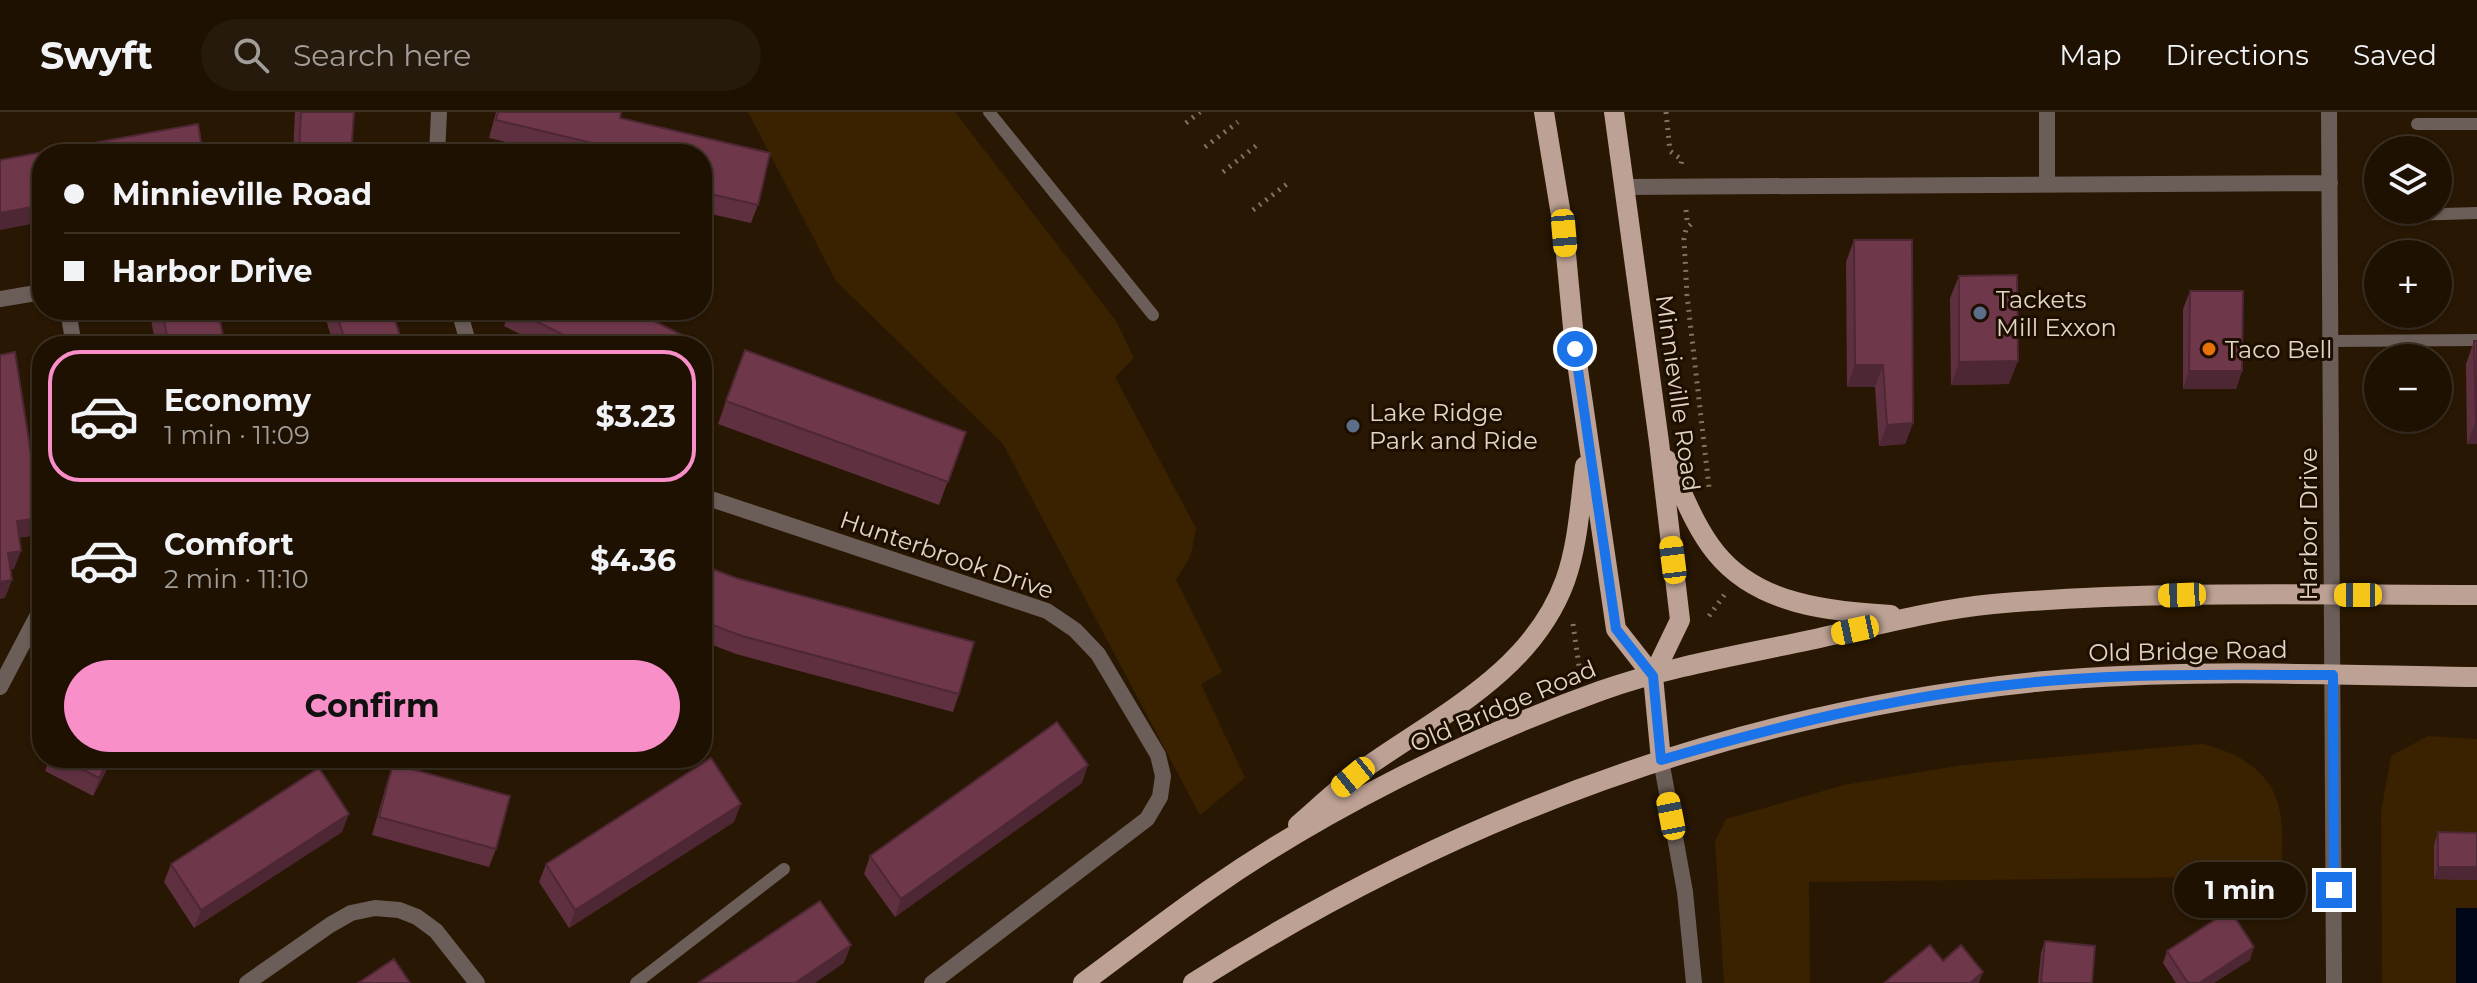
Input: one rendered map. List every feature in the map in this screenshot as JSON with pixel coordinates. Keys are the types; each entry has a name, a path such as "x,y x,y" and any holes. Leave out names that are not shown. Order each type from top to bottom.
{"main road":[{"path":"1544,112 1564,233 1575,349 1616,629 1653,676 1661,760"},
{"name":"Minnieville Road","path":"1614,112 1680,620 1653,676"},
{"path":"1270,850 1353,777 1477,693 1529,643 1549,615 1566,578 1575,542 1589,442"},
{"path":"1659,442 1700,528 1717,555 1740,575 1763,590 1809,606 1851,613 1917,616"},
{"name":"Old Bridge Road","path":"1083,983 1270,850 1378,789 1544,713 1601,691 1653,676 1917,616 1989,605 2092,598 2477,595"},
{"name":"Old Bridge Road","path":"1193,983 1337,896 1441,844 1549,799 1661,760 1852,710 1938,694 2046,681 2155,675 2477,677"}],"street":[{"path":"437,144 439,112"},
{"path":"2047,112 2047,184"},
{"name":"Harbor Drive","path":"2329,112 2334,983"},
{"path":"1624,187 2330,183"},
{"path":"0,299 32,294"},
{"name":"Hunterbrook Drive","path":"712,499 1047,611 1075,630 1098,654 1158,755 1163,776 1160,797 1147,819 932,983"},
{"path":"0,687 32,626"},
{"path":"1661,760 1685,892 1694,983"},
{"path":"247,983 330,925 351,913 375,908 408,913 436,931 477,983"}],"lane":[{"path":"989,112 1153,315"},
{"path":"2417,124 2477,124"},
{"path":"2452,214 2477,213"},
{"path":"2330,341 2477,340"},
{"path":"636,983 784,869"}],"path":[{"path":"1186,123 1200,112"},
{"path":"1666,112 1670,151 1682,160"},
{"path":"1205,147 1238,122"},
{"path":"1223,172 1257,145"},
{"path":"1253,210 1287,184"},
{"path":"1687,220 1691,224 1684,239 1687,295 1711,492"},
{"path":"1709,616 1732,586"},
{"path":"1572,621 1580,675"},
{"path":"1575,635 1583,634"}],"shaded area":[{"path":"748,112 955,112 1116,321 1134,358 1115,377 1196,528 1191,555 1176,580 1222,672 1201,684 1245,778 1200,815 1003,444 836,281"},
{"path":"2428,736 2477,739 2477,983 2382,983 2381,812 2391,756"},
{"path":"2203,744 2241,759 2262,775 2270,786 2281,820 2282,876 1809,882 1810,983 1724,983 1715,842 1726,819 1844,785 1963,765"}],"water":[{"path":"2456,908 2477,908 2477,983 2456,983"}],"building":[{"path":"301,112 354,112 352,144 299,144"},
{"path":"498,112 621,112 620,118 770,153 758,205 712,194 712,144 596,144 496,120"},
{"path":"198,124 201,144 88,144"},
{"path":"32,154 32,207 0,213 0,160"},
{"path":"1854,240 1912,240 1913,423 1887,425 1883,365 1855,365"},
{"path":"2017,275 2018,361 1959,362 1959,276"},
{"name":"Taco Bell","path":"2190,291 2243,291 2242,371 2189,371"},
{"path":"164,320 220,320 223,336 167,336"},
{"path":"338,320 395,320 400,336 344,336"},
{"path":"533,320 652,320 684,336 566,336"},
{"path":"2474,341 2477,341 2477,421 2476,421"},
{"path":"745,350 966,432 948,482 726,401"},
{"path":"15,352 32,461 32,519 17,521 21,551 8,553 12,580 0,582 0,355"},
{"path":"712,569 974,642 959,694 742,636 712,625"},
{"path":"1057,722 1088,765 901,899 870,856"},
{"path":"712,760 741,804 575,910 546,864 695,768 712,768"},
{"path":"80,768 104,768 99,778"},
{"path":"319,768 349,814 201,910 171,864"},
{"path":"392,768 408,768 510,796 496,849 379,817"},
{"path":"2438,832 2477,833 2477,867 2438,867"},
{"path":"820,901 851,945 795,983 698,983"},
{"path":"2230,910 2254,947 2199,983 2188,983 2167,951"},
{"path":"2045,941 2095,946 2092,983 2041,983"},
{"path":"1930,945 1943,961 1961,945 1983,972 1970,983 1884,983"},
{"path":"394,959 410,983 358,983"}],"place":[{"name":"Tackets Mill Exxon","path":"1980,313"},
{"name":"Taco Bell","path":"2209,349"},
{"name":"Lake Ridge Park and Ride","path":"1353,426"}],"route":[{"path":"1575,349 1616,629 1653,676 1661,760 1852,710 1938,694 2046,681 2155,675 2333,675 2334,890"}]}
